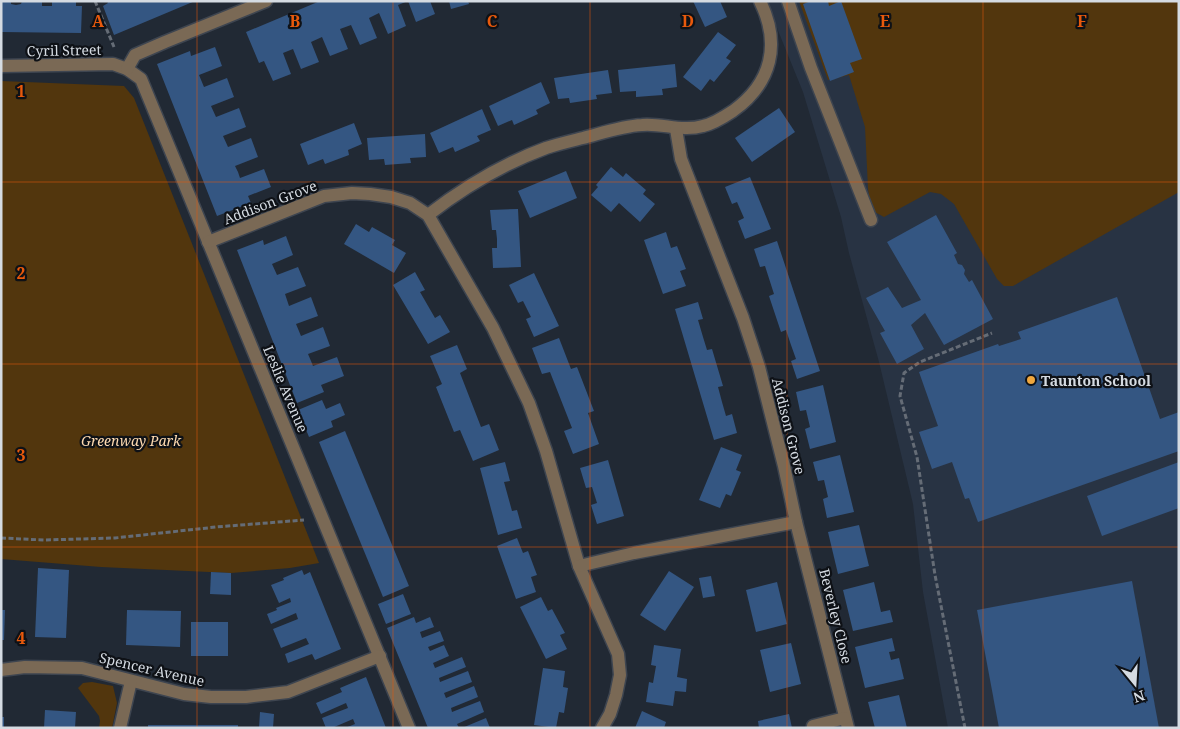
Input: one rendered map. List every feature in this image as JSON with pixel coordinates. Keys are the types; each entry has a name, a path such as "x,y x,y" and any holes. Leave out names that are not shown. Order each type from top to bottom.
{"street":[{"path":"127,69 135,55 266,1"},
{"path":"788,1 811,68 870,220"},
{"path":"428,215 472,185 547,148 614,129 644,124 676,129 702,126 727,115 746,102 758,88 768,68 771,52 769,32 761,4"},
{"name":"Cyril Street","path":"1,66 113,64 127,69"},
{"name":"Leslie Avenue","path":"127,69 141,79 148,92 409,728"},
{"name":"Addison Grove","path":"676,129 681,159 736,299 759,367 796,522"},
{"name":"Addison Grove","path":"208,242 324,196 352,193 392,197 410,203 428,215 493,328 529,404 546,451 579,566 618,654 620,676 616,695 610,714 602,728"},
{"path":"579,566 634,553 796,522"},
{"name":"Beverley Close","path":"796,522 847,723 813,726"},
{"name":"Spencer Avenue","path":"1,670 25,667 82,668 193,695 211,697 256,696 288,692 380,656"},
{"path":"120,728 131,681"}],"path":[{"path":"95,1 116,54 113,64"},
{"path":"965,728 935,575 917,457 900,396 904,373 920,362 992,333"},
{"path":"1,538 44,540 115,538 216,527 298,522 322,516"}],"shaded area":[{"name":"Taunton School","path":"766,1 1179,1 1179,728 948,728 923,592 913,504 879,362 841,217 803,92"}],"green space":[{"path":"799,1 1179,1 1179,192 1013,286 1004,286 997,279 954,204 941,194 930,192 884,217 871,210 865,127 849,75 828,80"},
{"name":"Greenway Park","path":"1,81 124,86 134,98 319,563 290,568 231,573 101,567 1,559"},
{"path":"92,682 113,686 117,703 112,728 99,728 99,716 78,688 83,683"}],"building":[{"path":"1,1 11,1 11,4 16,5 21,4 22,1 42,1 42,6 52,6 52,1 76,1 76,6 82,6 81,33 1,32"},
{"path":"107,1 195,1 114,35 103,6 108,3"},
{"path":"320,1 408,1 398,5 406,26 388,34 379,13 369,18 377,38 360,45 351,25 340,29 348,49 330,56 322,37 311,42 319,62 301,69 293,49 283,53 291,74 273,81 264,61 259,63 246,32"},
{"path":"408,1 430,1 435,14 416,22"},
{"path":"449,1 468,1 469,4 451,9"},
{"path":"693,1 720,1 727,17 705,27"},
{"path":"811,1 828,1 829,6 841,1 862,59 850,63 854,72 830,81 803,4"},
{"path":"718,32 736,45 726,58 731,61 714,82 710,79 701,91 683,77"},
{"path":"215,47 222,66 199,75 204,87 227,78 234,97 211,106 216,117 239,108 246,127 223,136 228,147 251,138 258,157 235,166 240,178 264,169 271,187 248,196 251,203 217,216 157,64 190,51 191,56"},
{"path":"675,64 677,87 662,89 663,95 636,97 636,91 620,92 618,70"},
{"path":"608,70 612,93 596,95 597,99 570,103 569,98 558,99 554,78"},
{"path":"541,82 550,103 536,110 538,114 514,125 512,120 498,126 489,106"},
{"path":"779,108 795,132 752,162 735,138"},
{"path":"482,109 491,130 477,136 480,141 455,152 453,147 439,153 430,133"},
{"path":"354,123 362,144 348,150 349,155 325,164 323,159 308,165 300,144"},
{"path":"425,134 426,157 410,158 411,163 385,165 384,159 369,160 367,138"},
{"path":"611,167 623,177 626,173 646,190 643,194 655,204 640,222 619,203 611,212 591,195 598,187 596,185"},
{"path":"566,171 577,198 530,218 518,191"},
{"path":"750,177 771,229 745,239 738,221 744,218 737,202 732,204 725,187"},
{"path":"518,209 521,267 493,268 492,248 497,248 497,239 496,230 492,230 490,210"},
{"path":"936,215 957,253 954,255 958,264 962,265 965,270 964,274 969,282 972,280 993,319 944,345 925,313 911,325 924,349 897,364 880,333 885,331 866,298 888,287 902,308 921,300 887,242"},
{"path":"356,224 369,232 372,227 395,240 392,245 406,253 394,273 344,244"},
{"path":"666,232 671,248 677,246 686,269 680,271 686,286 663,294 644,240"},
{"path":"286,236 293,255 272,264 277,275 298,267 306,286 285,294 289,306 311,297 318,316 296,324 301,336 323,327 330,346 308,354 313,366 337,357 344,376 321,385 324,392 297,403 237,250 263,240 264,245"},
{"path":"777,241 820,371 797,379 791,361 796,359 786,330 781,332 769,296 774,294 765,266 760,267 754,249"},
{"path":"415,272 425,290 420,292 435,318 440,315 450,332 428,344 393,285"},
{"path":"534,273 559,326 534,337 526,319 531,317 523,301 518,303 509,285"},
{"path":"1117,297 1160,419 1179,412 1179,451 978,522 969,498 965,499 952,462 932,469 919,432 938,426 919,372 998,344 999,346 1021,339 1018,332"},
{"path":"698,302 703,319 698,320 707,350 712,349 723,386 718,387 726,416 732,414 737,433 714,440 675,309"},
{"path":"559,338 571,369 577,367 594,411 588,413 599,444 573,454 564,431 572,428 550,372 542,374 532,348"},
{"path":"457,345 467,369 460,373 481,427 489,424 499,450 473,461 460,430 454,432 436,387 442,384 430,356"},
{"path":"823,385 836,442 810,449 805,429 810,427 806,410 800,411 796,392"},
{"path":"322,400 326,409 340,403 345,415 331,421 333,427 309,437 298,410"},
{"path":"345,431 409,586 383,597 319,442"},
{"path":"721,447 742,455 736,470 741,472 731,496 726,494 720,508 699,500"},
{"path":"840,455 854,512 827,518 823,499 828,497 824,480 818,481 813,462"},
{"path":"608,460 624,516 597,524 591,505 597,503 592,487 586,488 580,468"},
{"path":"505,462 510,481 504,482 512,511 517,510 522,528 498,535 480,468"},
{"path":"1179,462 1179,508 1102,536 1087,496"},
{"path":"859,525 869,566 838,574 828,532"},
{"path":"517,538 523,553 528,551 537,575 531,577 536,592 516,599 497,546"},
{"path":"38,568 69,570 66,638 35,637"},
{"path":"302,570 304,575 310,572 341,649 315,660 312,654 288,663 285,654 309,644 306,638 281,648 273,629 298,619 296,613 271,624 267,614 291,602 290,598 279,603 271,585"},
{"path":"669,571 694,587 665,631 640,615"},
{"path":"211,572 231,573 231,595 210,594"},
{"path":"711,576 715,596 703,598 699,578"},
{"path":"1132,581 1159,728 999,728 977,610"},
{"path":"777,582 787,624 756,632 746,590"},
{"path":"874,582 881,612 890,610 893,622 853,631 843,590"},
{"path":"403,594 411,614 386,624 378,604"},
{"path":"541,597 548,611 552,609 565,633 560,635 567,649 546,659 520,607"},
{"path":"1,610 5,610 4,640 1,640"},
{"path":"127,610 181,611 180,647 126,645"},
{"path":"414,617 416,623 430,617 434,627 420,632 422,638 440,631 444,641 428,647 430,651 444,645 449,656 433,663 435,668 462,657 466,667 439,678 440,682 468,671 472,682 444,693 446,698 474,686 478,697 451,708 452,712 480,701 484,712 457,724 459,728 428,728 393,643 387,628"},
{"path":"191,622 228,622 228,656 191,656"},
{"path":"892,638 895,651 889,652 891,660 899,658 904,679 865,688 855,647"},
{"path":"791,643 801,684 770,692 760,650"},
{"path":"654,645 681,649 677,677 687,679 686,692 675,691 673,706 646,702 649,682 653,683 656,666 651,665"},
{"path":"543,668 565,671 563,687 568,688 564,713 559,712 556,728 534,725"},
{"path":"366,677 386,728 345,728 355,724 353,719 332,728 326,728 322,718 348,708 346,703 321,714 316,703 342,692 340,688"},
{"path":"899,695 907,728 875,728 868,702"},
{"path":"45,710 76,712 75,728 44,728"},
{"path":"642,711 666,722 664,728 635,728"},
{"path":"260,712 274,714 273,728 259,728"},
{"path":"789,714 792,728 759,728 758,721"},
{"path":"1,717 4,717 4,728 1,728"},
{"path":"486,718 490,728 462,728"},
{"path":"148,725 238,725 238,728 148,728"}],"place":[{"name":"Taunton School","path":"1031,380"}]}
